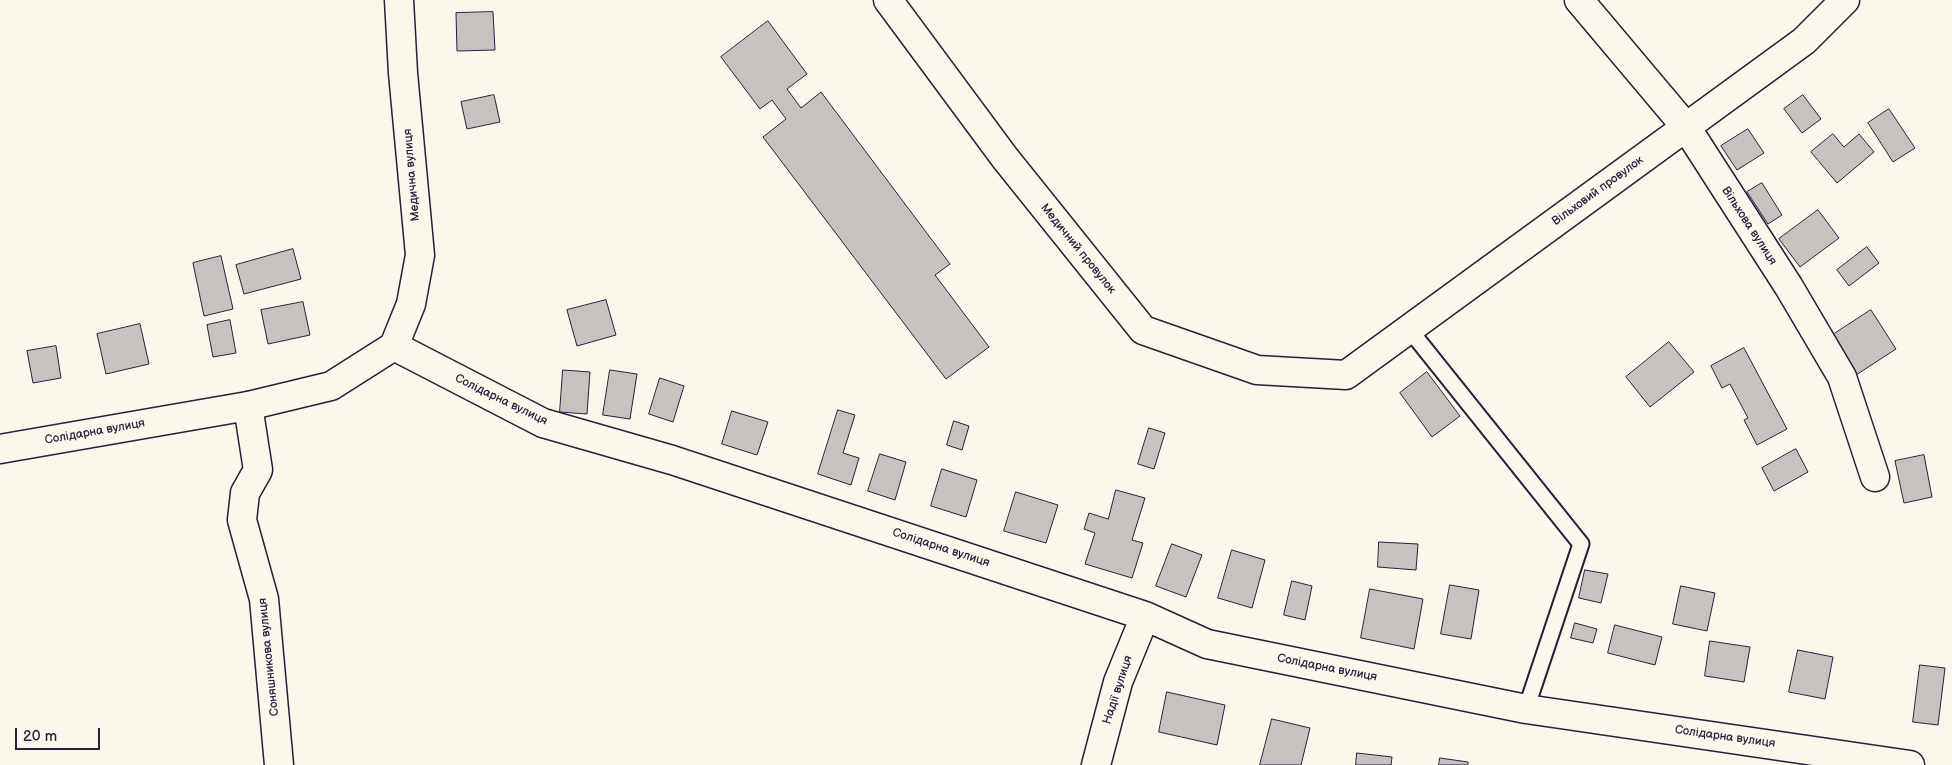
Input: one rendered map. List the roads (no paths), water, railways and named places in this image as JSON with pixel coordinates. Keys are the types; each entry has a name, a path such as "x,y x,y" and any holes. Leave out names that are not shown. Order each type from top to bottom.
{"street":[{"name":"Медична вулиця","path":"394,346 411,304 420,255 402,73 399,0"},
{"name":"Медичний провулок","path":"888,0 1004,158 1143,330 1257,370 1346,376"},
{"name":"Вільхова вулиця","path":"1579,0 1686,128 1789,287 1842,377 1875,477"},
{"name":"Вільховий провулок","path":"1346,376 1804,41 1845,0"},
{"name":"Солідарна вулиця","path":"0,448 248,406 330,386 394,346 542,423 672,460 1145,616 1207,644 1526,709 1910,765"},
{"name":"Соняшникова вулиця","path":"248,406 258,470 245,493 242,520 264,599 279,765"},
{"name":"Надії вулиця","path":"1096,765 1118,682 1145,616"}],"lane":[{"path":"1409,329 1582,544 1526,709"}]}
